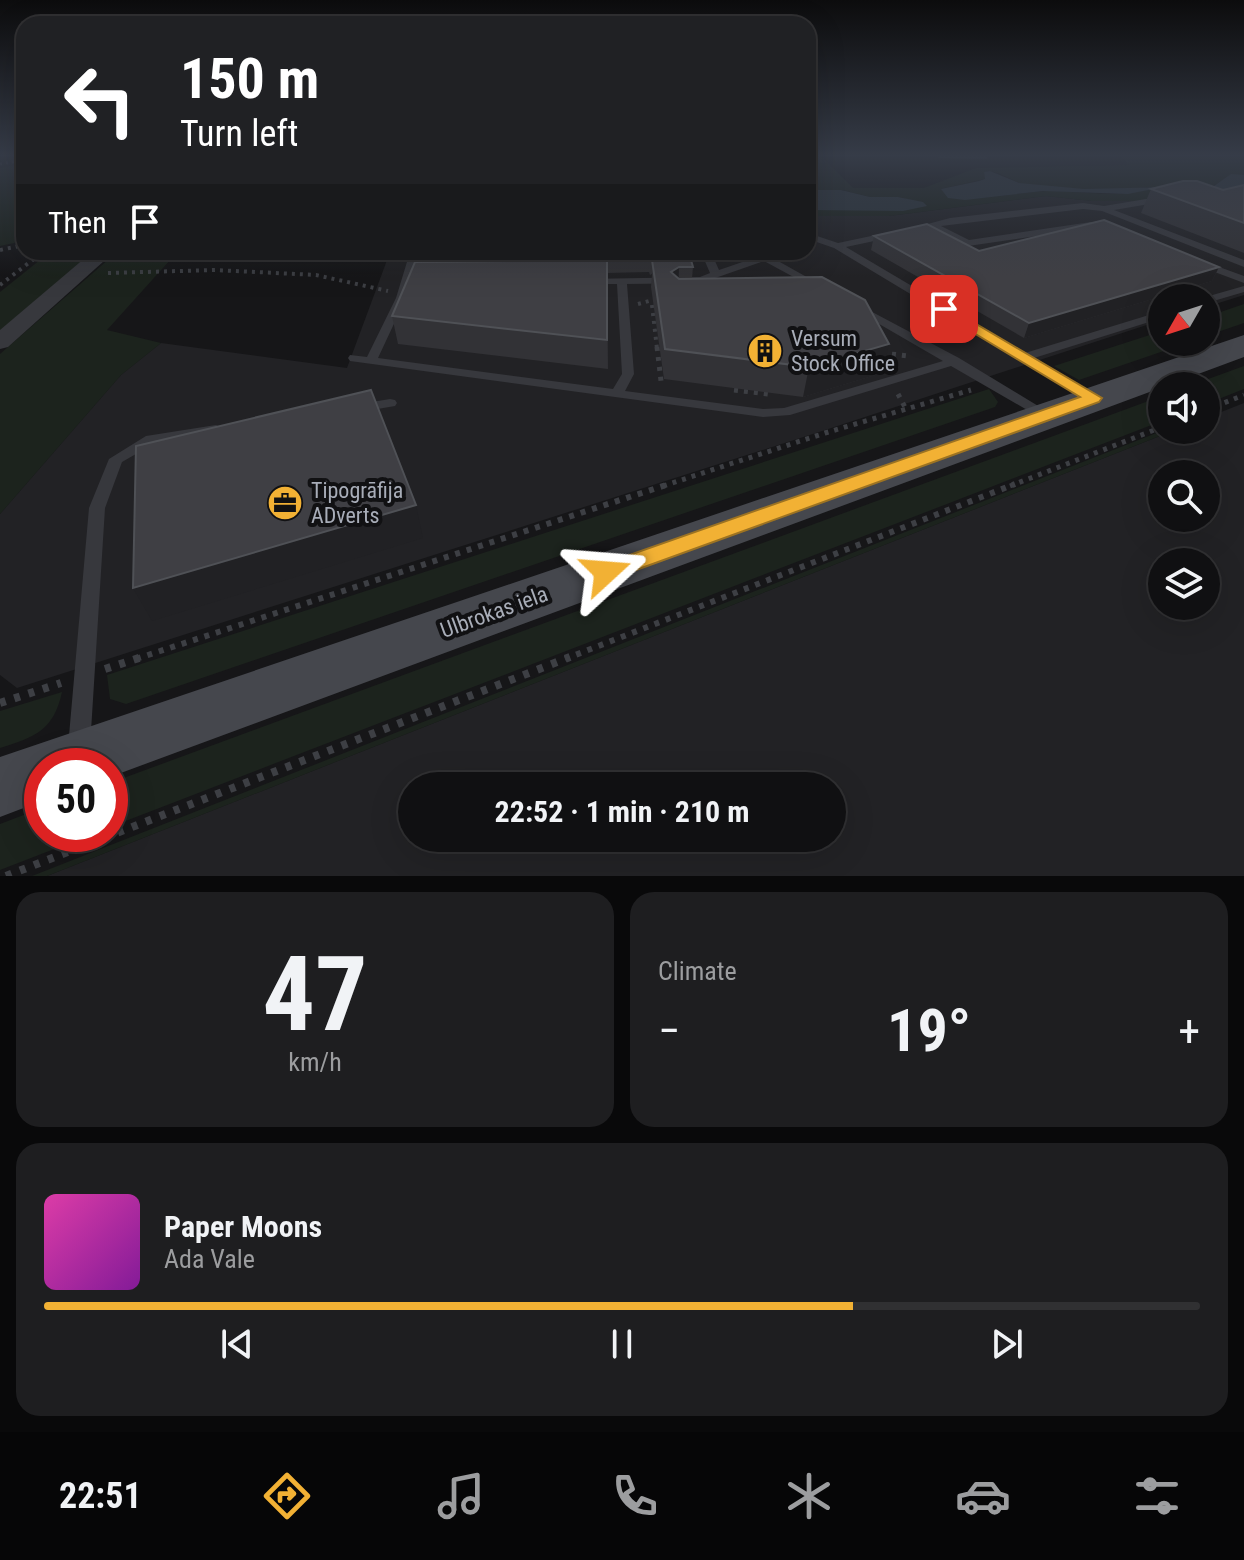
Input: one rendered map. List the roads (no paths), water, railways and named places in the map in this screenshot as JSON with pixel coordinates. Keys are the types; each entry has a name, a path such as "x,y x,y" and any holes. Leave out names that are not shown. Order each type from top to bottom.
{"main road":[{"name":"Ulbrokas iela","path":"111,748 1244,345"},
{"name":"Ulbrokas iela","path":"0,787 24,779"}],"street":[{"path":"0,342 95,260"}],"lane":[{"path":"1104,209 1150,199 1182,199"},
{"path":"837,246 932,225 1083,206 1104,209 1244,264"},
{"path":"932,225 968,243 1103,224 1126,217"},
{"path":"816,239 837,246 1093,398"},
{"path":"371,361 408,287 413,260"},
{"path":"709,260 715,274"},
{"path":"575,282 701,280 748,260"},
{"path":"769,260 826,290"},
{"path":"1192,260 1244,280"},
{"path":"673,298 709,299 701,280"},
{"path":"617,394 628,374 622,281"},
{"path":"1220,296 1244,289"},
{"path":"852,305 955,361 1046,416"},
{"path":"1024,357 1148,318"},
{"path":"354,358 763,413 785,412 955,361"},
{"path":"345,410 390,403"},
{"path":"65,748 84,676 97,508 116,459 151,439 226,427"}],"place":[{"name":"Versum Stock Office","path":"765,351"},
{"name":"Tipogrāfija ADverts","path":"285,503"}]}
